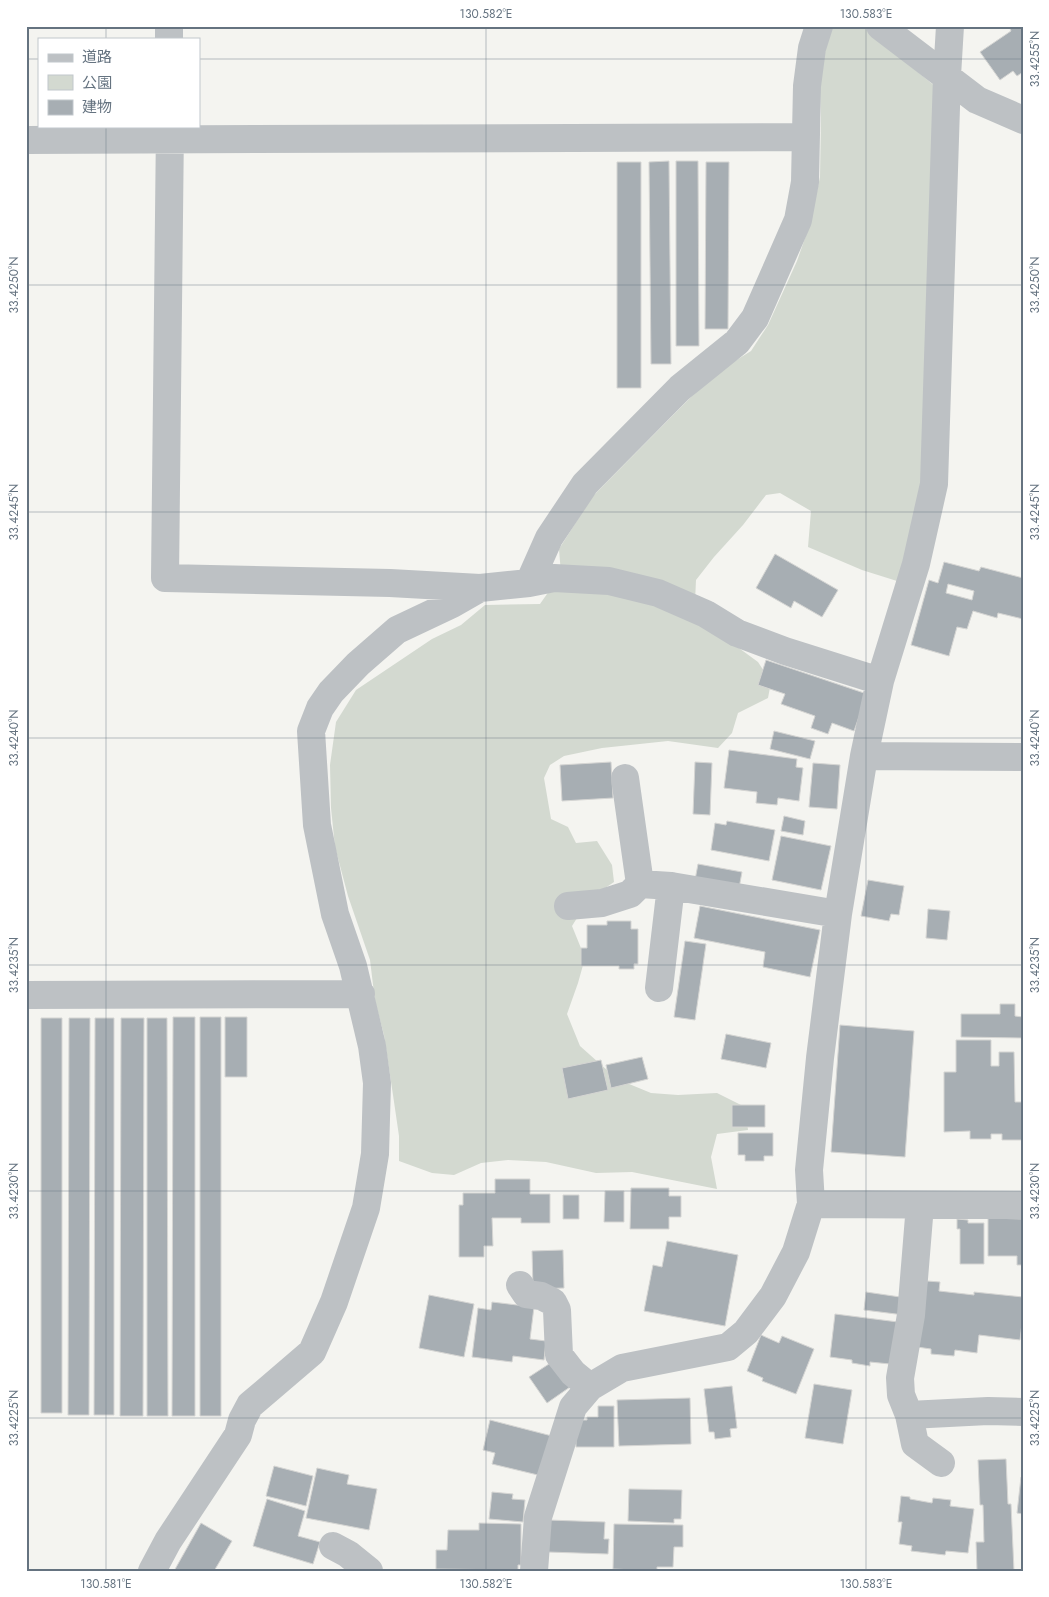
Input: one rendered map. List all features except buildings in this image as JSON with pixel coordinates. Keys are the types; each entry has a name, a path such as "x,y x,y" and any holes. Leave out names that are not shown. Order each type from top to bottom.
{"street":[{"path":"529,583 549,538 585,484 680,388 738,342 755,318 798,220 805,182 807,86 812,48 819,26"},
{"path":"880,26 977,100 1023,120"},
{"path":"534,1571 538,1517 573,1407 590,1387 622,1368 728,1347 746,1332 773,1296 796,1252 811,1204 809,1170 820,1058 838,914 864,756 880,681 916,564 934,484 950,26"},
{"path":"26,140 170,133 806,137"},
{"path":"170,133 165,578 390,583 480,588 529,583 554,578 610,582 658,593 706,614 738,633 785,651 880,681"},
{"path":"152,1571 168,1541 238,1435 242,1420 250,1405 312,1352 334,1302 366,1208 375,1154 376,1084 372,1046 361,994 335,914 317,825 311,731 320,708 331,692 358,664 397,630 452,604 480,588"},
{"path":"864,756 1023,757"},
{"path":"625,778 640,884"},
{"path":"568,906 602,903 630,894 640,884 671,886 838,914"},
{"path":"659,988 671,886"},
{"path":"26,995 361,994"},
{"path":"811,1204 1023,1205"},
{"path":"920,1205 911,1315 900,1378 901,1395 909,1415 915,1444 941,1463"},
{"path":"520,1285 526,1294 541,1296 553,1302 557,1310 559,1355 573,1374 590,1387"},
{"path":"909,1415 988,1411 1023,1412"},
{"path":"333,1546 348,1554 369,1571"}],"green space":[{"path":"831,26 862,26 936,87 929,444 914,532 897,581 862,570 808,547 811,511 780,493 766,495 696,580 695,602 732,643 758,662 771,682 768,698 738,713 732,733 718,748 668,741 602,748 564,756 550,765 544,778 551,819 568,827 576,843 597,841 612,865 614,882 589,899 572,926 585,958 567,1014 580,1046 617,1079 651,1093 678,1095 717,1093 745,1107 748,1130 717,1134 711,1157 717,1189 632,1172 596,1173 546,1162 508,1160 481,1163 454,1175 432,1173 399,1161 399,1136 384,1035 375,1001 370,960 348,896 335,847 331,808 330,765 336,722 356,690 432,639 461,625 485,605 540,604 561,574 559,549 592,497 689,399 722,369 751,351 768,325 797,261 810,224 820,177 820,84 823,51"}]}
